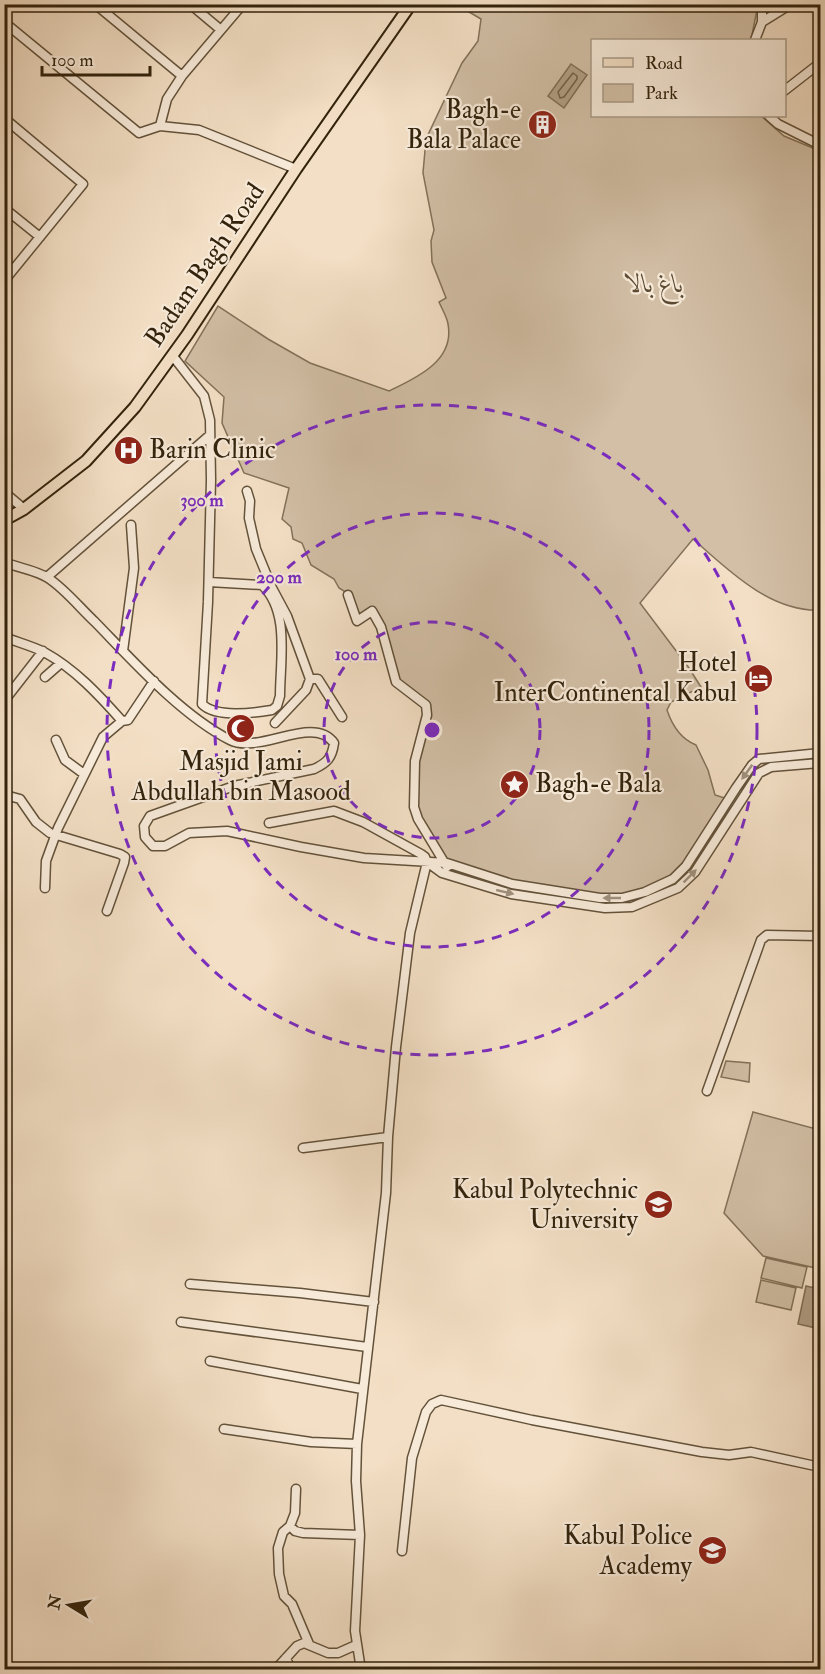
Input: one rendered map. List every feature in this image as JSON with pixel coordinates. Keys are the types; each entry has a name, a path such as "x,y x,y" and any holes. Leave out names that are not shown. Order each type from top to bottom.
{"main road":[{"name":"Badam Bagh Road","path":"4,520 24,509 86,461 135,406 187,335 405,7"}],"street":[{"path":"94,4 182,76"},
{"path":"190,4 221,30"},
{"path":"160,126 167,99 182,76 243,4"},
{"path":"755,39 762,22 762,4"},
{"path":"762,22 791,4"},
{"path":"4,22 139,133 160,126 200,130 296,170"},
{"path":"786,89 820,63"},
{"path":"770,117 778,124 818,140"},
{"path":"4,118 83,184 4,281"},
{"path":"4,208 40,237"},
{"path":"171,355 204,396 210,420 209,582 202,705 209,709 230,713 272,710 277,706 280,696 281,627 276,605 262,585 209,582"},
{"path":"47,577 210,435"},
{"path":"248,490 249,518 255,549 287,616 310,678 306,690 275,723"},
{"path":"4,492 24,509"},
{"path":"123,651 134,568 131,525"},
{"path":"4,562 47,577 154,681 200,722 231,740 248,743 318,732 329,737 334,743 333,755 325,764 314,769 234,786 150,816 144,826 145,837 153,846 165,846 189,833 227,831 364,858 447,863 512,884 600,898 622,898 645,892 673,879 686,866 736,788 759,759 820,753"},
{"path":"348,596 357,621 372,611 381,627 396,682 426,705 427,715 415,761 414,807 418,819 447,863 449,876"},
{"path":"4,637 43,651 61,663 93,688 122,721"},
{"path":"4,701 43,651"},
{"path":"45,676 61,663"},
{"path":"310,678 318,680 342,717"},
{"path":"45,888 46,861 84,774 103,737 122,721 128,720 154,681"},
{"path":"56,740 65,760 84,774"},
{"path":"269,823 334,810 363,822 421,854 427,862 449,876 511,894 605,908 632,908 678,888 695,872 759,773 771,767 820,763"},
{"path":"736,788 745,793"},
{"path":"4,798 9,796 20,799 36,822 51,833 125,857 107,911"},
{"path":"361,1670 356,1645 356,1595 360,1535 356,1481 357,1444 386,1193 388,1137 396,1047 410,933 427,862"},
{"path":"707,1091 761,940 767,935 820,936"},
{"path":"303,1148 388,1137"},
{"path":"190,1284 374,1302"},
{"path":"181,1322 367,1347"},
{"path":"210,1361 362,1389"},
{"path":"402,1551 412,1458 426,1412 432,1404 441,1400 532,1420 702,1452 729,1455 750,1452 820,1467"},
{"path":"224,1429 311,1442 357,1444"},
{"path":"296,1489 295,1513 290,1526 283,1532 278,1548 279,1574 284,1596 292,1604 309,1644"},
{"path":"290,1526 295,1531 303,1533 360,1535"},
{"path":"275,1670 297,1646 309,1644 328,1653 338,1653 356,1645"},
{"path":"286,1658 291,1670"}],"green space":[{"name":"باغ بالا","path":"457,5 758,5 751,39 591,39 591,117 762,117 784,136 820,151 820,610 802,609 767,597 735,576 693,539 640,603 701,687 671,702 667,710 672,721 682,735 696,745 708,770 715,795 740,803 695,872 678,888 632,907 511,894 449,876 418,819 413,792 427,709 396,682 372,612 357,621 344,591 339,588 334,579 311,565 302,543 293,539 291,527 282,519 289,488 244,473 222,423 224,397 185,361 218,306 310,363 389,391 421,374 440,358 449,337 447,321 439,302 446,298 432,262 431,241 434,230 423,173 426,139 462,63 478,41 481,19"},
{"path":"726,1061 750,1063 749,1082 721,1077"},
{"path":"753,1112 820,1130 820,1269 763,1256 724,1213"},
{"path":"766,1258 807,1267 802,1288 761,1278"},
{"path":"761,1280 796,1288 791,1310 756,1302"}],"water":[{"path":"571,64 587,75 564,108 548,96"},
{"path":"806,1286 820,1289 820,1329 798,1324"}],"place":[{"name":"Bagh-e Bala Palace","path":"542,125"},
{"name":"Barin Clinic","path":"128,450"},
{"name":"Hotel InterContinental Kabul","path":"758,678"},
{"name":"Masjid Jami Abdullah bin Masood","path":"241,728"},
{"name":"Bagh-e Bala","path":"514,784"},
{"name":"Kabul Polytechnic University","path":"659,1205"},
{"name":"Kabul Police Academy","path":"713,1551"}]}
